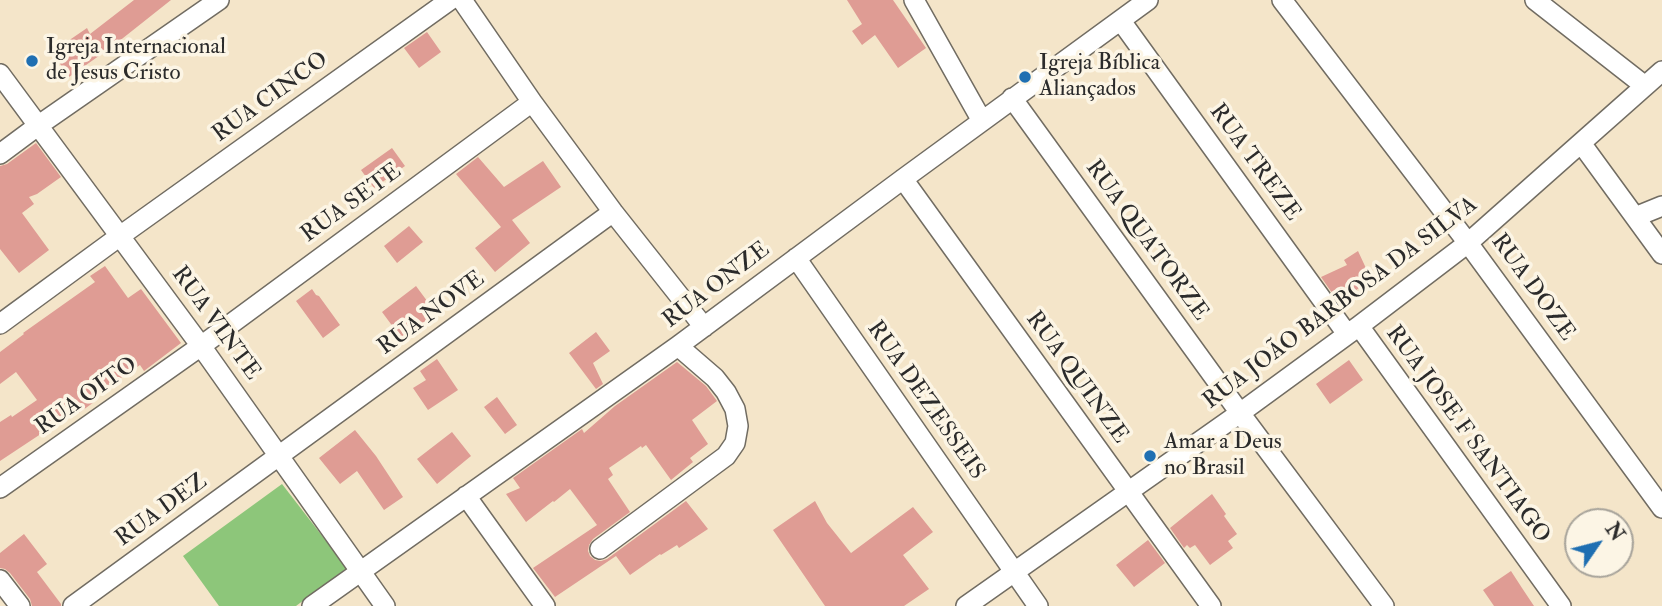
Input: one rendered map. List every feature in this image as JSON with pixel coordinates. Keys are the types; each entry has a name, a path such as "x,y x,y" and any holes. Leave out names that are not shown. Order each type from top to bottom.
{"street":[{"path":"0,154 219,0"},
{"name":"RUA CINCO","path":"0,324 450,0"},
{"path":"462,0 532,102 613,212 704,327"},
{"path":"914,0 982,121"},
{"name":"RUA ONZE","path":"312,606 678,346 1148,0"},
{"name":"RUA DOZE","path":"1282,0 1468,243 1662,508"},
{"path":"1535,0 1645,86"},
{"name":"RUA TREZE","path":"1121,21 1353,330"},
{"name":"RUA JOÃO BARBOSA DA SILVA","path":"966,606 1240,413 1468,243 1662,71"},
{"name":"RUA VINTE","path":"0,74 201,346 385,606"},
{"name":"RUA QUATORZE","path":"1012,99 1384,606"},
{"name":"RUA SETE","path":"201,346 532,102"},
{"path":"1580,143 1662,254"},
{"name":"RUA QUINZE","path":"903,179 1211,606"},
{"path":"1635,217 1662,206"},
{"name":"RUA NOVE","path":"280,456 613,212"},
{"name":"RUA DEZESSEIS","path":"796,258 1038,606"},
{"name":"RUA JOSE F SANTIAGO","path":"1353,330 1561,606"},
{"name":"RUA OITO","path":"0,488 201,346"},
{"path":"600,549 726,456 735,443 735,409 726,391 678,346"},
{"name":"RUA DEZ","path":"73,606 280,456"},
{"path":"467,496 545,606"},
{"path":"0,580 20,606"}],"green space":[{"path":"282,484 347,568 296,606 219,606 183,556"}],"building":[{"path":"134,0 171,0 69,77 52,52 87,28 90,34"},
{"path":"847,0 893,0 926,48 898,68 875,35 862,45 852,31 862,24"},
{"path":"427,32 441,52 419,68 404,48"},
{"path":"36,143 61,177 29,197 34,204 22,213 49,250 19,273 0,249 0,166"},
{"path":"392,148 405,166 374,188 361,170"},
{"path":"478,157 504,187 543,161 561,187 512,220 530,243 495,272 475,248 501,227 456,174"},
{"path":"409,226 423,242 397,263 384,246"},
{"path":"1358,251 1371,279 1339,303 1321,277 1347,265 1344,260"},
{"path":"105,266 128,298 141,289 181,343 144,371 140,365 91,398 94,402 79,413 77,410 0,461 0,422 37,400 16,372 0,384 0,352 95,282 90,276"},
{"path":"416,286 436,313 402,339 382,312"},
{"path":"312,289 340,325 323,338 296,301"},
{"path":"596,332 610,351 593,363 603,384 596,389 569,353"},
{"path":"437,359 458,390 428,410 413,388 426,380 420,371"},
{"path":"1349,360 1363,380 1330,404 1316,384"},
{"path":"677,362 706,386 717,401 692,420 708,444 690,458 693,462 671,480 646,445 609,468 613,475 608,479 630,512 593,539 588,551 595,560 607,559 686,501 708,529 679,548 677,545 660,554 630,575 616,556 555,597 533,568 597,525 570,489 526,522 506,494 520,488 513,478 582,429 584,433 615,406"},
{"path":"497,397 517,425 505,434 484,407"},
{"path":"355,430 403,497 384,510 357,471 340,484 319,458"},
{"path":"452,432 471,456 437,484 417,459"},
{"path":"1212,494 1237,534 1228,541 1233,548 1210,565 1195,545 1190,548 1187,545 1184,548 1170,528"},
{"path":"815,501 827,523 851,553 913,507 933,532 903,555 929,589 904,606 825,606 773,530"},
{"path":"24,534 47,564 37,572 61,606 32,606 30,599 10,573 0,568 0,553"},
{"path":"1148,540 1165,563 1134,587 1116,565"},
{"path":"1511,571 1534,606 1494,606 1483,590"}],"place":[{"name":"Igreja Internacional de Jesus Cristo","path":"32,61"},
{"name":"Igreja Bíblica Aliançados","path":"1025,77"},
{"name":"Amar a Deus no Brasil","path":"1150,456"}]}
